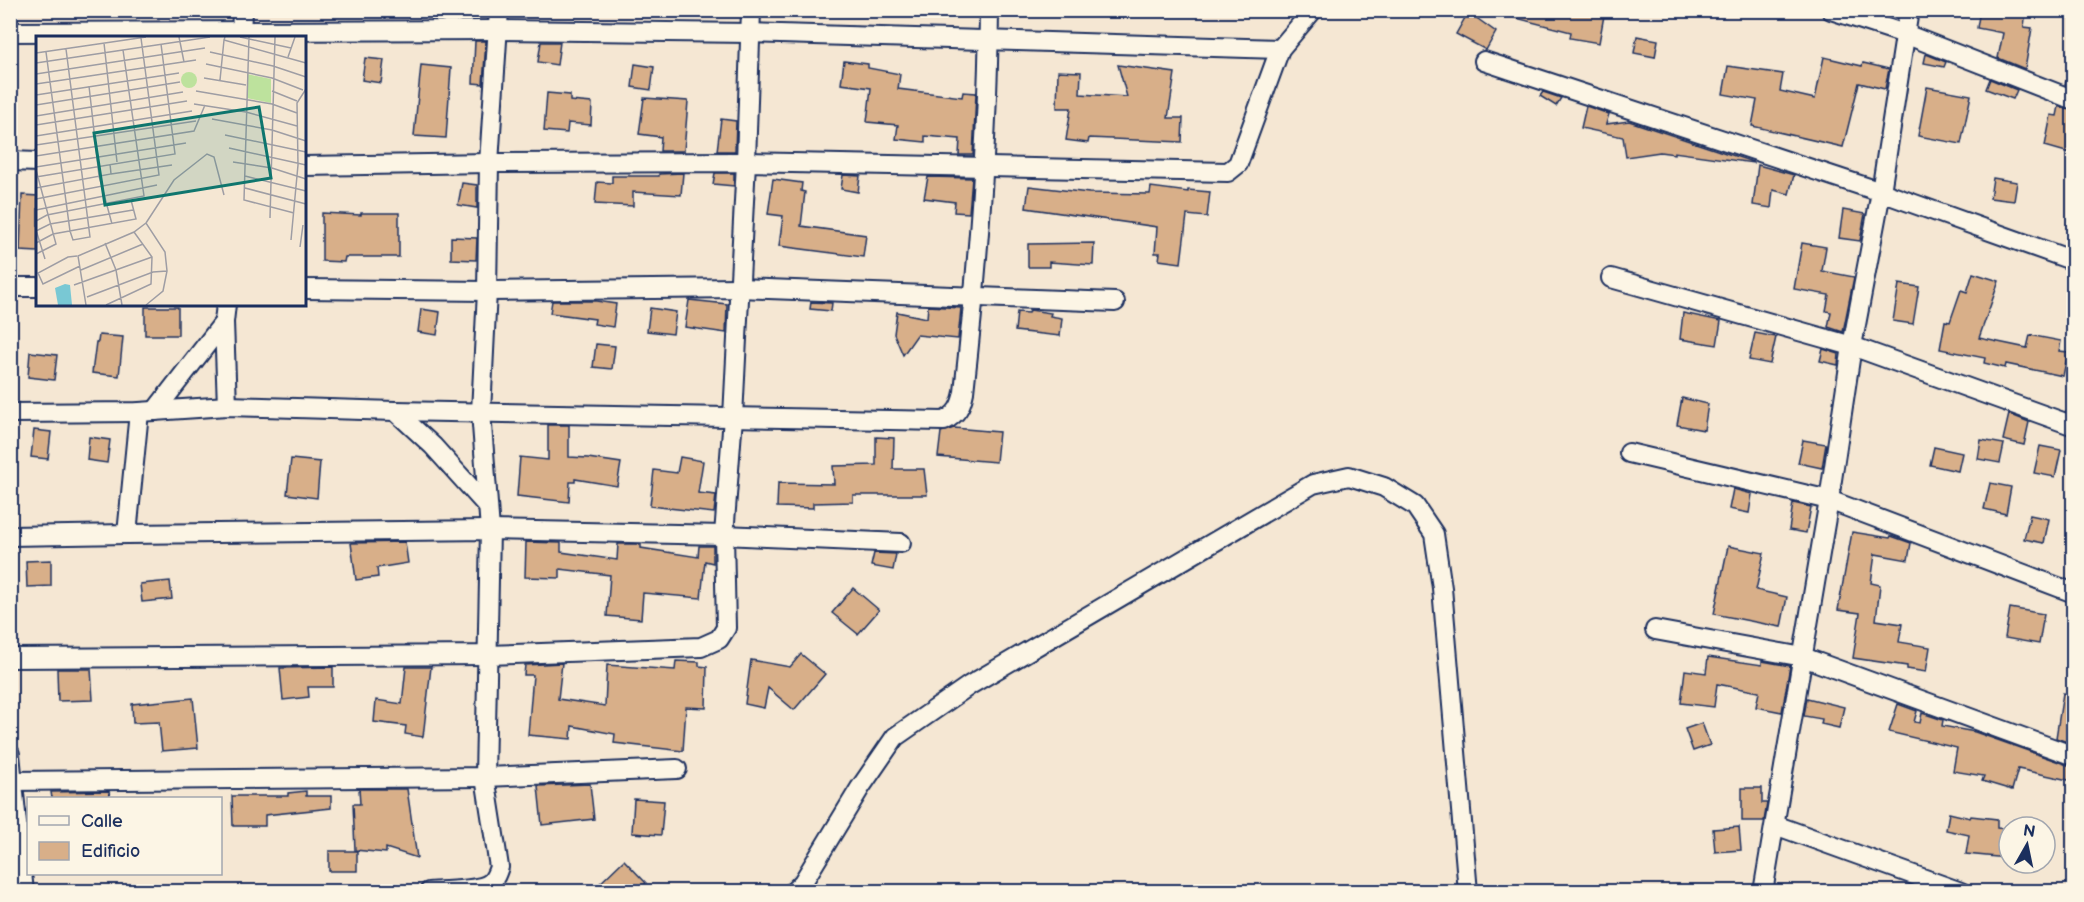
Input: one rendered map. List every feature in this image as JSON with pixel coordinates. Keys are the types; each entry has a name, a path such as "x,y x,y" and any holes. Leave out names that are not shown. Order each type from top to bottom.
{"street":[{"path":"241,35 242,10"},
{"path":"429,891 474,888 489,884 496,877 499,867 485,777 490,530 481,412 487,291 489,162 499,10"},
{"path":"10,658 488,655 701,647 720,639 726,628 724,536 733,417 751,10"},
{"path":"10,413 147,411 227,406 944,421 955,415 961,406 974,296 985,167 989,10"},
{"path":"306,166 489,162 746,162 1228,172 1238,165 1280,49 1313,10"},
{"path":"1831,10 1905,34 2073,100"},
{"path":"1763,891 1829,500 1852,346 1881,192 1908,10"},
{"path":"10,32 241,35 498,30 750,33 1280,49"},
{"path":"1484,61 1881,192 2073,261"},
{"path":"10,161 36,162"},
{"path":"1611,278 1852,346 2073,426"},
{"path":"10,287 36,287"},
{"path":"306,289 487,291 739,288 1115,302"},
{"path":"225,314 227,406"},
{"path":"127,534 147,411 225,314"},
{"path":"395,411 433,446 488,507"},
{"path":"1629,453 1829,500 2073,593"},
{"path":"793,891 803,882 860,788 895,737 970,685 1313,484 1349,476 1384,487 1415,506 1434,534 1442,588 1468,891"},
{"path":"10,536 490,530 901,543"},
{"path":"1655,630 1803,657 2073,756"},
{"path":"10,754 24,891"},
{"path":"12,781 485,777 677,769"},
{"path":"1775,825 1961,891"}],"building":[{"path":"1513,10 1605,10 1599,43 1570,38 1571,32 1512,17"},
{"path":"1980,10 2026,10 2024,27 2032,28 2025,69 1998,58 2003,33 1977,28"},
{"path":"1471,14 1496,32 1486,50 1456,34 1466,16 1469,18"},
{"path":"1637,36 1658,40 1655,57 1634,53"},
{"path":"475,41 486,41 483,84 473,83"},
{"path":"541,42 560,42 557,65 538,62"},
{"path":"1926,54 1946,62 1944,67 1924,63"},
{"path":"1824,57 1862,66 1863,63 1889,69 1885,89 1859,83 1843,147 1752,126 1757,100 1723,94 1728,66 1783,74 1780,91 1815,99"},
{"path":"365,58 384,60 381,83 362,80"},
{"path":"844,61 868,64 868,68 900,74 898,89 962,97 963,92 976,93 973,155 959,155 960,139 925,136 925,142 896,139 898,125 867,122 871,88 841,84"},
{"path":"635,64 654,67 651,90 632,87"},
{"path":"421,65 451,68 446,138 414,136"},
{"path":"1118,65 1175,73 1168,118 1183,118 1182,142 1089,138 1088,143 1066,140 1071,108 1057,108 1058,71 1081,72 1080,94 1127,97"},
{"path":"2068,75 2073,76 2073,88 2065,84"},
{"path":"1990,79 2017,90 2013,99 1986,89"},
{"path":"1927,87 1971,95 1961,144 1918,136"},
{"path":"1543,92 1561,98 1556,106 1540,96"},
{"path":"547,93 570,95 570,101 592,103 591,125 568,123 567,133 544,131"},
{"path":"644,98 688,101 684,151 660,151 661,137 639,134"},
{"path":"1586,106 1609,114 1606,124 1629,121 1753,163 1674,152 1674,154 1660,152 1626,157 1623,137 1581,128"},
{"path":"2059,106 2073,111 2073,154 2045,146 2051,115 2057,116"},
{"path":"721,119 736,121 735,151 717,151"},
{"path":"1758,165 1794,175 1789,194 1773,190 1771,208 1753,205"},
{"path":"683,173 681,195 633,192 633,206 595,204 597,182 612,183 612,176 659,176 659,174"},
{"path":"715,173 734,173 734,186 713,184"},
{"path":"843,175 860,176 858,192 841,189"},
{"path":"928,177 972,178 969,213 954,212 955,202 924,198"},
{"path":"1993,178 2017,182 2014,201 1990,198"},
{"path":"773,179 802,183 801,191 805,192 801,226 866,235 863,257 779,246 783,216 768,214"},
{"path":"462,183 477,185 477,208 458,205"},
{"path":"1029,186 1089,193 1150,194 1151,187 1188,192 1188,190 1210,192 1207,217 1187,215 1181,263 1159,260 1160,253 1155,253 1157,227 1026,208"},
{"path":"22,195 36,196 36,252 20,251"},
{"path":"1843,210 1865,214 1860,241 1839,238"},
{"path":"322,213 361,215 361,213 399,213 399,257 345,257 344,262 322,261"},
{"path":"451,237 477,238 476,260 451,259"},
{"path":"1094,243 1093,265 1049,262 1049,267 1028,267 1028,244"},
{"path":"1802,243 1826,247 1822,271 1854,277 1843,332 1828,327 1831,312 1826,311 1829,295 1794,289"},
{"path":"1973,273 1999,281 1979,338 2027,348 2030,335 2061,341 2059,351 2068,352 2063,376 2006,364 2005,368 1984,363 1985,358 1940,349 1945,321 1950,322 1961,290 1967,292"},
{"path":"1899,284 1919,287 1913,324 1893,321"},
{"path":"689,300 727,304 726,333 685,327"},
{"path":"552,301 596,301 616,304 613,327 594,324 595,319 550,313"},
{"path":"811,302 832,303 831,311 810,309"},
{"path":"928,306 961,308 958,339 917,335 903,355 894,334 897,312 927,318"},
{"path":"145,307 178,307 178,335 145,335"},
{"path":"650,308 676,312 673,334 647,331"},
{"path":"421,309 440,312 437,335 418,332"},
{"path":"1030,310 1051,313 1050,316 1062,318 1060,336 1015,331 1017,312 1029,313"},
{"path":"1683,313 1721,321 1717,345 1680,339"},
{"path":"1755,333 1776,337 1770,364 1749,360"},
{"path":"99,335 123,337 119,376 92,373"},
{"path":"596,344 615,346 612,369 593,367"},
{"path":"1823,349 1839,354 1838,365 1820,361"},
{"path":"30,352 57,355 54,380 28,377"},
{"path":"1682,398 1708,404 1704,430 1677,425"},
{"path":"2009,414 2029,422 2024,445 2003,440"},
{"path":"548,425 569,425 569,457 621,463 617,486 575,479 575,482 570,482 569,502 517,496 520,457 548,460"},
{"path":"954,428 999,432 996,462 938,457 941,432"},
{"path":"34,430 51,432 48,459 31,457"},
{"path":"89,437 110,440 107,463 87,460"},
{"path":"876,437 894,438 893,469 924,469 927,495 853,495 853,502 813,503 813,508 777,507 778,483 834,484 833,466 876,465"},
{"path":"1803,440 1826,444 1822,468 1798,463"},
{"path":"1981,440 2004,444 2000,463 1978,459"},
{"path":"2040,446 2061,450 2055,477 2034,473"},
{"path":"1934,447 1962,453 1958,471 1930,465"},
{"path":"680,457 703,461 698,493 716,495 714,513 650,506 654,470 677,473"},
{"path":"291,459 320,462 317,498 287,494"},
{"path":"1990,483 2011,487 2006,514 1984,509"},
{"path":"1733,489 1752,494 1749,513 1729,509"},
{"path":"1793,503 1811,507 1806,533 1789,530"},
{"path":"2030,515 2049,519 2044,543 2024,539"},
{"path":"1852,532 1890,538 1891,536 1911,543 1908,560 1875,554 1871,583 1880,585 1876,620 1902,624 1899,642 1930,647 1926,672 1907,669 1907,666 1853,658 1860,613 1838,610"},
{"path":"405,542 408,563 377,568 378,577 356,580 351,543"},
{"path":"526,542 561,543 561,552 617,560 618,544 641,544 641,548 698,557 699,546 713,546 713,563 705,561 701,598 643,593 641,619 607,616 610,575 560,569 560,578 525,577"},
{"path":"1728,546 1764,553 1756,590 1787,597 1781,627 1714,614"},
{"path":"874,553 896,554 893,570 871,566"},
{"path":"51,560 51,586 27,587 26,561"},
{"path":"170,581 172,599 142,602 140,584"},
{"path":"853,588 879,610 858,634 832,613"},
{"path":"2010,608 2044,614 2039,644 2005,638"},
{"path":"801,654 825,674 794,710 768,688 764,708 745,704 751,660 790,667"},
{"path":"1708,657 1762,665 1762,661 1790,666 1782,712 1756,707 1759,692 1717,684 1714,707 1681,703 1685,670 1706,673"},
{"path":"676,661 699,662 699,666 707,667 706,708 686,707 683,751 614,743 615,734 572,726 571,739 528,735 533,675 524,675 525,665 562,663 558,699 605,706 607,665 675,670"},
{"path":"333,667 333,687 308,687 309,697 283,700 280,668"},
{"path":"406,667 431,667 423,737 405,734 406,726 374,722 376,700 402,704"},
{"path":"57,669 91,669 93,700 58,701"},
{"path":"2063,693 2073,694 2073,744 2056,738"},
{"path":"193,698 198,748 162,751 159,722 133,723 132,704"},
{"path":"1807,698 1844,707 1839,728 1821,724 1822,719 1804,716"},
{"path":"1898,704 1917,711 1914,722 1920,723 1922,713 1943,720 1942,726 1975,732 2073,767 2073,781 2018,769 2012,790 1982,781 1984,776 1953,771 1957,748 1889,732"},
{"path":"1702,723 1710,745 1693,751 1685,729"},
{"path":"590,784 594,819 542,825 538,786"},
{"path":"1742,788 1762,788 1762,803 1767,803 1764,821 1742,821"},
{"path":"359,789 407,789 417,858 386,848 386,853 355,850 353,804 360,804"},
{"path":"109,791 110,797 52,797 51,792"},
{"path":"306,791 306,796 331,796 331,808 265,815 265,826 233,826 232,796 288,796 288,793"},
{"path":"634,799 664,801 661,835 632,833"},
{"path":"1949,813 1970,818 1971,816 1997,819 1997,857 1966,854 1969,835 1946,830"},
{"path":"1739,827 1741,850 1715,852 1713,829"},
{"path":"329,851 357,851 357,871 329,871"},
{"path":"624,860 646,883 637,891 592,891"}]}
